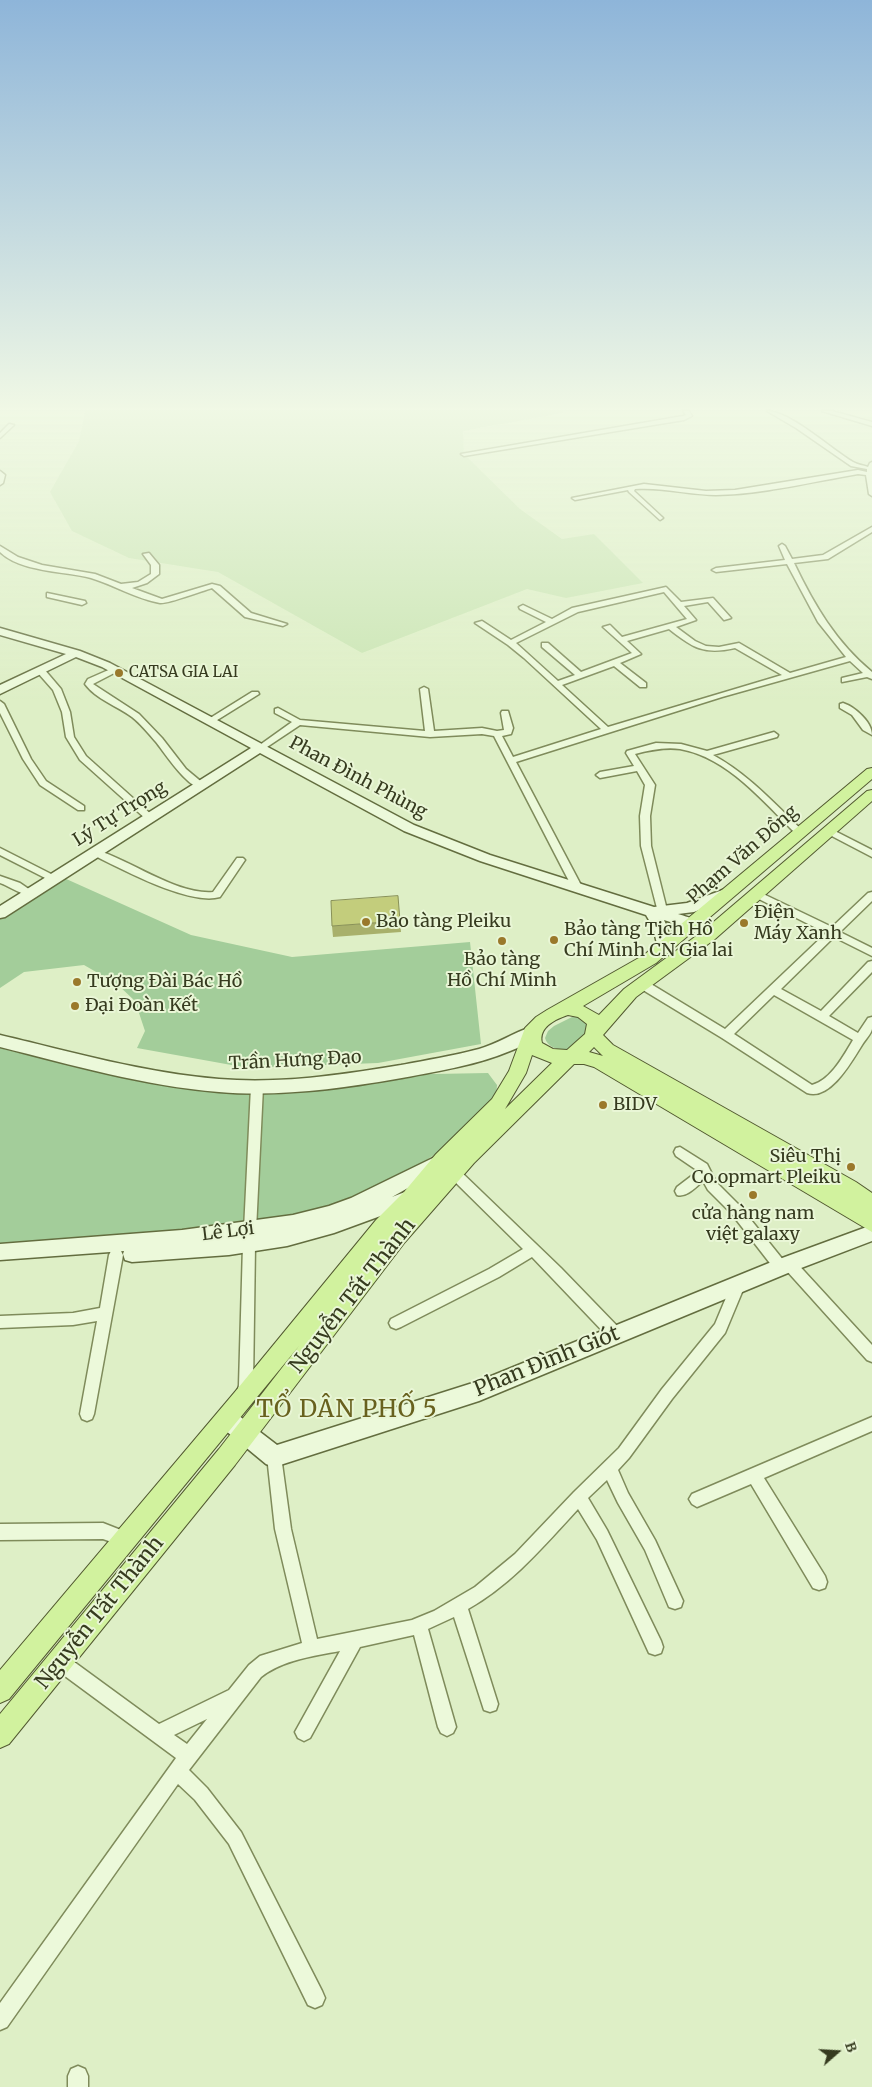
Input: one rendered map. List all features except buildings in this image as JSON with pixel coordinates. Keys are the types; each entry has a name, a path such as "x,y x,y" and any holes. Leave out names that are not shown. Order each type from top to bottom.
{"main road":[{"name":"Phạm Văn Đồng","path":"561,1010 615,981 650,959 799,832 868,780"},
{"path":"570,1058 594,1035 612,1011 642,984 708,935 872,794"},
{"path":"872,1204 849,1188 608,1050 594,1035 595,1024 588,1014 575,1009 561,1010 540,1022 531,1033 531,1040 539,1052 554,1058 584,1057 600,1062 839,1201 872,1223"},
{"name":"Nguyễn Tất Thành","path":"0,1736 245,1433 398,1236 486,1116 509,1088 517,1074 531,1033"},
{"name":"Nguyễn Tất Thành","path":"0,1690 242,1401 383,1226 411,1198 473,1151 570,1058"}],"street":[{"path":"649,508 660,518"},
{"path":"716,570 825,557 872,529"},
{"path":"782,546 818,616 851,658 871,676"},
{"path":"0,548 8,556 42,567 78,572 130,586 148,580 155,574 156,570 153,561 147,554"},
{"path":"98,578 162,601 212,586 217,588 248,615 284,624"},
{"path":"511,643 575,610 664,589 668,590 692,620 621,640"},
{"path":"50,595 82,603"},
{"path":"680,604 710,600 727,618"},
{"path":"523,607 552,622"},
{"path":"479,623 511,643 605,730"},
{"path":"557,684 637,654 607,627"},
{"path":"671,627 685,638 704,647 716,650 734,645 738,646 788,675"},
{"name":"Phan Đình Phùng","path":"0,631 76,653 116,670 409,828 485,858 692,924 708,935"},
{"path":"545,645 580,675"},
{"path":"0,690 76,653"},
{"path":"512,760 605,730 851,658"},
{"path":"614,662 643,685"},
{"path":"116,670 91,681 89,684 93,689 136,716 159,740 183,771 201,786"},
{"path":"40,671 57,689 66,712 70,738 83,758 150,818"},
{"path":"845,680 871,676"},
{"path":"424,690 430,734"},
{"path":"211,720 255,694"},
{"path":"0,704 27,759 43,783 80,808"},
{"path":"843,706 856,713 866,728 872,732"},
{"path":"278,712 298,722 430,734 482,731 497,734 508,732 510,728 505,713"},
{"path":"261,747 298,722"},
{"path":"497,734 577,887"},
{"path":"707,754 774,735"},
{"path":"664,948 646,846 645,816 650,785 630,754 650,748 680,746 707,754 727,766 761,792 799,832"},
{"name":"Lý Tự Trọng","path":"0,913 261,747"},
{"path":"600,775 638,768"},
{"path":"829,831 872,854"},
{"path":"0,851 54,879"},
{"path":"96,852 143,876 212,897 216,895 240,860"},
{"path":"0,879 17,885 31,894"},
{"path":"659,913 689,908 728,893"},
{"path":"757,894 872,952"},
{"path":"726,1035 872,896"},
{"path":"659,913 694,914 707,912"},
{"path":"822,1017 872,965"},
{"path":"642,984 811,1090 823,1087 841,1068 872,1021"},
{"path":"774,990 860,1039"},
{"name":"Trần Hưng Đạo","path":"0,1041 150,1076 194,1084 257,1087 358,1078 425,1067 476,1056 506,1047 531,1033"},
{"path":"242,1401 246,1385 249,1237 257,1087"},
{"path":"680,1152 700,1165 706,1172 712,1186 736,1209 785,1266 872,1355"},
{"path":"446,1172 532,1250 616,1335"},
{"name":"Lê Lợi","path":"0,1252 249,1237 331,1213 446,1172"},
{"path":"681,1191 706,1172"},
{"path":"0,1262 116,1255 249,1237 312,1232 411,1198"},
{"name":"Phan Đình Giót","path":"274,1456 479,1390 785,1266 872,1233"},
{"path":"396,1323 494,1273 532,1250"},
{"path":"87,1414 116,1255"},
{"path":"0,2020 183,1764 255,1671 266,1662 311,1648 419,1625 459,1607 481,1593 530,1552 579,1497 624,1453 667,1394 720,1328 738,1285"},
{"path":"0,1322 73,1319 106,1313"},
{"path":"227,1419 274,1456 283,1529 311,1648"},
{"path":"697,1499 872,1424"},
{"path":"609,1468 623,1498 650,1546 675,1601"},
{"path":"754,1476 819,1582"},
{"path":"579,1497 602,1535 655,1647"},
{"path":"0,1532 103,1531 126,1538"},
{"path":"459,1607 490,1704"},
{"path":"419,1625 447,1727"},
{"path":"304,1732 355,1638"},
{"path":"60,1662 157,1734 183,1764 201,1794 235,1838 315,1998"},
{"path":"157,1734 235,1696"}],"green space":[{"path":"59,508 519,508 562,539 594,534 643,583 566,598 527,589 362,653 218,572 129,558 72,531"},
{"path":"64,878 191,935 292,957 470,942 481,1044 378,1063 248,1068 137,1048 145,1031 135,1001 117,984 84,965 24,972 0,988 0,919"},
{"path":"572,1017 581,1017 588,1022 588,1032 567,1049 557,1049 548,1044 545,1038 548,1031"},
{"path":"0,1048 101,1073 194,1084 257,1087 380,1075 488,1073 497,1085 496,1100 453,1143 406,1173 371,1190 290,1219 0,1252"}],"place":[{"name":"CATSA GIA LAI","path":"119,673"},
{"name":"Bảo tàng Pleiku","path":"366,922"},
{"name":"Điện Máy Xanh","path":"744,923"},
{"name":"Bảo tàng Tịch Hồ Chí Minh CN Gia lai","path":"554,940"},
{"name":"Bảo tàng Hồ Chí Minh","path":"502,941"},
{"name":"Tượng Đài Bác Hồ","path":"77,982"},
{"name":"Đại Đoàn Kết","path":"75,1006"},
{"name":"BIDV","path":"603,1105"},
{"name":"Siêu Thị Co.opmart Pleiku","path":"851,1167"},
{"name":"cửa hàng nam việt galaxy","path":"753,1195"}],"district":[{"name":"TỔ DÂN PHỐ 5","path":"347,1410"}]}
